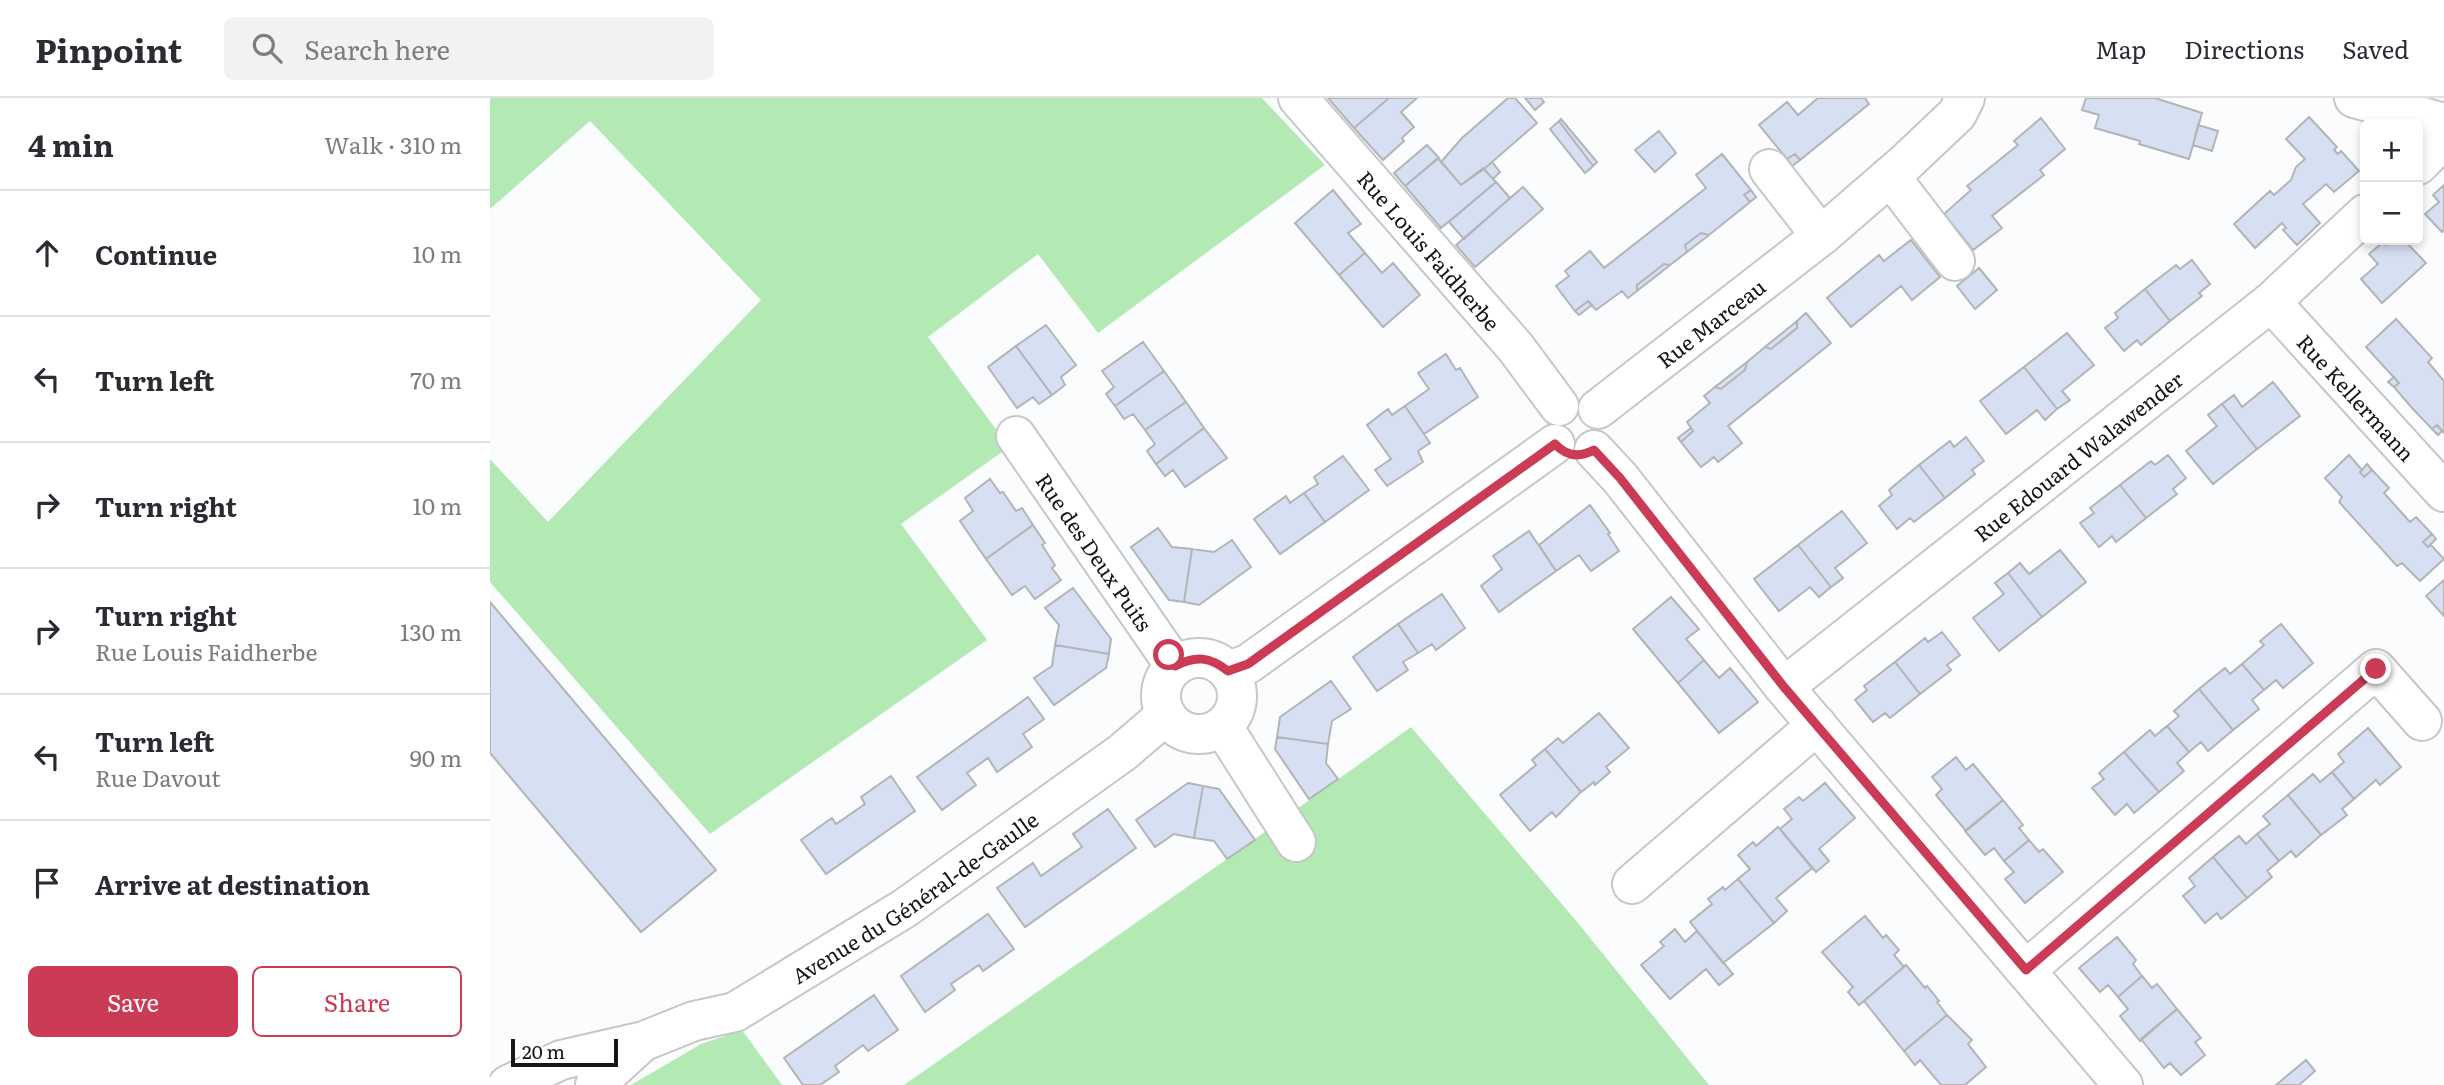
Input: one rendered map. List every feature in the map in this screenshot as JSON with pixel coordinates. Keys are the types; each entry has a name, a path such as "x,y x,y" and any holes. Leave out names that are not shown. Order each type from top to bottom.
{"street":[{"name":"Rue Louis Faidherbe","path":"1298,98 1516,348 1559,406"},
{"name":"Rue Marceau","path":"1598,409 1821,236 1956,114 1965,98"},
{"path":"2354,98 2444,126 2438,145 2423,160"},
{"path":"1769,169 1821,236"},
{"path":"1890,176 1955,261"},
{"name":"Rue Edouard Walawender","path":"1784,687 2272,302 2360,219"},
{"name":"Rue Kellermann","path":"2272,302 2444,492"},
{"path":"1583,401 1598,409 1605,426 1604,435 1594,450 1586,454 1569,454 1555,444 1549,428 1550,420 1559,406 1567,402 1583,401"},
{"name":"Rue des Deux Puits","path":"1016,436 1175,666"},
{"path":"1228,671 1248,664 1555,444"},
{"path":"1594,450 1620,478 1784,687 2123,1085"},
{"path":"1197,658 1209,659 1228,671 1235,682 1237,706 1223,727 1208,733 1192,734 1177,727 1166,715 1162,703 1162,689 1175,666 1197,658"},
{"path":"2026,970 2376,669 2421,721"},
{"name":"Avenue du Général-de-Gaulle","path":"509,1085 561,1060 644,1041 694,1021 735,1012 905,908 1123,752 1166,715"},
{"path":"1632,884 1817,725"},
{"path":"1223,727 1296,842"},
{"name":"Avenue du Général-de-Gaulle","path":"595,1085 644,1041"}],"green space":[{"path":"490,98 1262,98 1325,165 1098,333 1038,254 928,337 1009,447 901,524 987,640 710,834 490,582 490,459 548,522 761,300 590,121 490,209"},
{"path":"1411,727 1578,923 1709,1085 904,1085 1227,859"},
{"path":"742,1030 782,1085 631,1085 701,1044"}],"building":[{"path":"1328,98 1389,98 1354,128"},
{"path":"1389,98 1417,98 1401,112 1414,127 1402,138 1404,141 1383,160 1354,128"},
{"path":"1508,98 1515,98 1537,123 1484,169 1461,185 1441,162 1462,138"},
{"path":"1525,98 1541,98 1544,102 1535,110"},
{"path":"1818,98 1865,98 1869,104 1800,160 1795,154 1787,159 1759,125 1787,102 1798,115"},
{"path":"2086,98 2155,98 2202,113 2189,159 2095,128 2099,115 2082,110"},
{"path":"2309,117 2337,147 2334,150 2338,154 2341,151 2359,171 2334,192 2326,184 2303,204 2320,223 2297,245 2283,230 2286,228 2282,223 2255,248 2234,224 2270,191 2274,195 2291,180 2296,167 2305,159 2286,139"},
{"path":"2041,118 2065,149 2040,170 2044,175 1992,216 2002,228 1973,250 1944,214 1971,190 1967,186 2018,145 2014,141"},
{"path":"1561,119 1597,162 1593,166 1559,121"},
{"path":"1559,121 1593,166 1585,173 1550,129"},
{"path":"2198,125 2218,131 2212,151 2193,145"},
{"path":"1659,131 1676,153 1655,172 1635,150"},
{"path":"1427,145 1439,158 1405,186 1394,173"},
{"path":"1722,154 1751,190 1744,195 1750,202 1709,235 1701,233 1685,245 1687,252 1670,265 1664,264 1637,285 1637,291 1628,298 1622,291 1596,310 1588,301 1575,311 1556,286 1569,276 1565,271 1590,251 1604,268 1706,188 1696,175"},
{"path":"1795,154 1800,160 1792,166 1787,159"},
{"path":"1438,158 1461,185 1483,168 1496,182 1441,228 1405,186"},
{"path":"1492,162 1500,172 1493,179 1484,169"},
{"path":"1496,182 1510,198 1464,239 1449,222"},
{"path":"2444,185 2442,232 2425,214 2439,202 2433,195"},
{"path":"1523,187 1543,209 1475,267 1456,245"},
{"path":"1333,190 1361,224 1348,233 1365,253 1339,275 1295,223"},
{"path":"1751,190 1756,197 1750,202 1744,195"},
{"path":"1701,233 1709,235 1687,252 1685,245"},
{"path":"1911,240 1940,277 1912,300 1901,286 1851,327 1827,298 1879,255 1884,261"},
{"path":"2380,245 2409,245 2426,263 2382,303 2361,279 2378,264 2369,254"},
{"path":"1365,253 1382,273 1393,263 1420,295 1383,327 1339,275"},
{"path":"2192,260 2210,284 2199,293 2202,296 2170,321 2145,289 2176,265 2180,269"},
{"path":"1664,264 1670,265 1637,291 1637,285"},
{"path":"1979,268 1997,290 1975,309 1957,286"},
{"path":"2145,289 2170,321 2141,345 2137,340 2124,351 2105,328 2118,318 2115,313"},
{"path":"1588,301 1592,305 1579,315 1575,311"},
{"path":"1806,313 1831,343 1728,426 1742,443 1718,462 1714,457 1701,467 1681,442 1693,431 1687,422 1710,403 1704,396 1715,387 1721,389 1745,370 1747,362 1765,347 1771,349 1797,328 1797,321"},
{"path":"2396,319 2432,358 2428,362 2444,381 2444,433 2437,425 2432,429 2412,408 2394,387 2399,383 2366,347"},
{"path":"1797,321 1797,328 1771,349 1765,347"},
{"path":"1046,325 1076,365 1061,377 1065,385 1052,395 1016,346"},
{"path":"2067,333 2094,365 2062,391 2070,400 2057,409 2024,367"},
{"path":"1143,342 1164,371 1115,406 1106,394 1114,387 1102,371"},
{"path":"1016,346 1052,395 1039,404 1033,397 1017,408 988,367"},
{"path":"1446,354 1456,370 1460,368 1478,397 1424,434 1405,406 1429,389 1418,373"},
{"path":"1747,362 1745,370 1721,389 1715,387"},
{"path":"2024,367 2057,409 2045,420 2037,410 2006,434 1980,401"},
{"path":"1164,371 1186,402 1145,430 1133,414 1124,419 1115,406"},
{"path":"2394,377 2399,383 2394,387 2388,382"},
{"path":"2273,382 2300,416 2257,449 2222,404 2234,395 2242,407"},
{"path":"1186,402 1204,428 1156,464 1147,451 1155,444 1145,430"},
{"path":"2222,404 2257,449 2213,484 2186,451 2217,426 2208,415"},
{"path":"1405,406 1430,443 1418,451 1423,462 1387,486 1375,470 1391,459 1367,425 1388,409 1392,415"},
{"path":"2437,425 2442,431 2438,435 2432,429"},
{"path":"1204,428 1227,458 1185,487 1173,470 1165,476 1156,464"},
{"path":"1691,428 1693,431 1681,442 1678,438"},
{"path":"1966,437 1984,461 1972,470 1975,474 1945,498 1919,465 1950,441 1954,447"},
{"path":"2168,455 2186,478 2173,489 2177,494 2146,518 2120,485 2151,461 2155,465"},
{"path":"2349,455 2362,470 2360,472 2364,477 2372,470 2389,488 2384,493 2410,522 2416,517 2432,534 2423,542 2428,547 2431,545 2444,559 2420,581 2402,563 2397,566 2339,502 2342,497 2325,478"},
{"path":"1343,456 1369,490 1325,522 1304,493 1318,484 1314,477"},
{"path":"2367,464 2372,470 2364,477 2360,472"},
{"path":"1919,465 1945,498 1914,522 1910,518 1897,529 1879,506 1892,495 1889,490"},
{"path":"990,479 1016,511 1022,508 1033,525 986,559 960,521 973,511 965,498"},
{"path":"2120,485 2146,518 2116,542 2112,536 2099,547 2080,523 2094,513 2090,508"},
{"path":"1304,493 1325,522 1280,554 1254,519 1286,496 1290,503"},
{"path":"1590,505 1619,551 1591,571 1579,555 1556,571 1539,545"},
{"path":"1842,511 1867,543 1835,568 1843,578 1831,587 1798,545"},
{"path":"1033,525 1055,565 1052,568 1061,580 1035,599 1025,586 1012,595 986,559"},
{"path":"1158,528 1172,547 1192,549 1184,602 1169,600 1131,547"},
{"path":"1529,531 1556,571 1499,612 1481,586 1502,569 1493,556"},
{"path":"2432,534 2436,539 2428,547 2423,542"},
{"path":"1232,540 1251,567 1199,605 1184,602 1192,549 1214,552"},
{"path":"1798,545 1831,587 1819,597 1810,587 1779,611 1754,579"},
{"path":"2060,550 2086,582 2042,617 2008,573 2020,563 2029,574"},
{"path":"2008,573 2042,617 1999,651 1973,618 2004,594 1995,583"},
{"path":"2444,580 2444,616 2426,596"},
{"path":"1073,588 1111,639 1109,654 1055,645 1059,625 1045,608"},
{"path":"1442,594 1465,628 1436,650 1432,644 1418,653 1398,624"},
{"path":"1671,597 1699,629 1686,639 1704,660 1678,683 1633,629"},
{"path":"490,602 716,870 641,932 490,753"},
{"path":"1398,624 1418,653 1403,662 1408,670 1377,691 1353,657"},
{"path":"2281,624 2313,663 2283,688 2276,680 2264,690 2242,664 2264,645 2260,641"},
{"path":"1942,632 1960,655 1947,665 1951,670 1920,694 1895,662 1925,638 1928,642"},
{"path":"1055,645 1109,654 1106,668 1054,705 1034,678 1052,666"},
{"path":"1704,660 1719,678 1730,668 1758,702 1719,733 1678,683"},
{"path":"1895,662 1920,694 1890,718 1885,713 1873,722 1855,700 1867,690 1864,686"},
{"path":"2242,664 2264,690 2252,700 2259,709 2233,730 2199,689 2225,668 2230,674"},
{"path":"1331,681 1351,709 1332,721 1328,744 1277,737 1280,717"},
{"path":"2199,689 2233,730 2208,751 2201,742 2189,752 2167,726 2179,716 2174,711"},
{"path":"1028,697 1044,719 1023,734 1032,747 997,772 988,758 967,773 976,785 942,810 917,777"},
{"path":"1599,713 1629,748 1606,767 1610,772 1595,785 1594,782 1581,792 1545,749 1558,738 1563,743"},
{"path":"2167,726 2189,752 2177,763 2184,771 2159,792 2124,752 2150,730 2155,736"},
{"path":"2368,728 2401,767 2380,785 2376,780 2354,799 2332,772 2344,762 2338,754"},
{"path":"1277,737 1328,744 1326,763 1338,779 1309,799 1275,749"},
{"path":"1545,749 1581,792 1556,817 1552,812 1530,831 1500,795 1536,765 1532,760"},
{"path":"2124,752 2159,792 2134,813 2127,804 2115,815 2092,788 2104,779 2099,773"},
{"path":"1956,757 1966,770 1973,764 2003,800 1966,831 1936,795 1942,789 1932,777"},
{"path":"2332,772 2354,799 2342,809 2347,815 2321,835 2288,795 2313,774 2320,782"},
{"path":"891,776 915,811 826,874 801,840 832,818 836,824 865,804 861,797"},
{"path":"1188,783 1203,786 1194,838 1174,834 1155,847 1136,820"},
{"path":"1825,783 1855,818 1819,849 1829,861 1816,872 1780,829 1792,819 1784,809 1799,797 1803,801"},
{"path":"1203,786 1219,789 1255,840 1227,859 1214,841 1194,838"},
{"path":"2288,795 2321,835 2296,857 2291,851 2279,861 2257,834 2270,824 2263,816"},
{"path":"2003,800 2023,825 2019,828 2029,840 2004,861 1994,848 1985,855 1965,831"},
{"path":"1108,809 1136,848 1025,927 997,888 1033,863 1041,876 1082,847 1073,834"},
{"path":"1778,827 1812,868 1776,898 1787,911 1774,923 1738,879 1750,869 1738,855 1753,842 1756,846"},
{"path":"2257,834 2279,861 2267,871 2272,877 2247,898 2213,857 2239,836 2246,844"},
{"path":"2029,840 2039,852 2043,849 2063,872 2025,903 2005,879 2014,872 2004,861"},
{"path":"2213,857 2247,898 2221,919 2217,913 2205,923 2183,896 2195,886 2189,878"},
{"path":"1738,879 1774,923 1723,963 1690,922 1712,904 1708,899"},
{"path":"988,914 1014,949 983,971 979,965 951,984 955,990 925,1012 901,976"},
{"path":"1865,916 1883,938 1886,935 1899,950 1894,955 1904,967 1859,1005 1848,992 1853,987 1822,952"},
{"path":"1675,929 1685,942 1697,931 1733,974 1719,985 1706,969 1670,999 1641,965 1664,946 1660,942"},
{"path":"2117,937 2136,960 2133,964 2142,976 2118,997 2108,985 2100,992 2079,968"},
{"path":"1906,965 1925,988 1927,986 1947,1015 1904,1051 1864,1001"},
{"path":"2142,976 2152,988 2157,984 2177,1009 2140,1041 2120,1016 2128,1009 2118,997"},
{"path":"874,995 898,1030 868,1051 863,1045 835,1066 839,1072 820,1085 803,1085 784,1058"},
{"path":"2177,1009 2201,1038 2195,1042 2205,1055 2181,1075 2170,1063 2164,1068 2141,1039"},
{"path":"1947,1015 1972,1040 1968,1044 1986,1067 1965,1085 1941,1085 1920,1060 1915,1065 1904,1051"},
{"path":"2306,1060 2315,1071 2299,1085 2276,1085"}],"route":[{"path":"1169,655 1175,666 1197,658 1209,659 1228,671 1248,664 1555,444 1569,454 1586,454 1594,450 1620,478 1784,687 2026,970 2376,669"}]}
